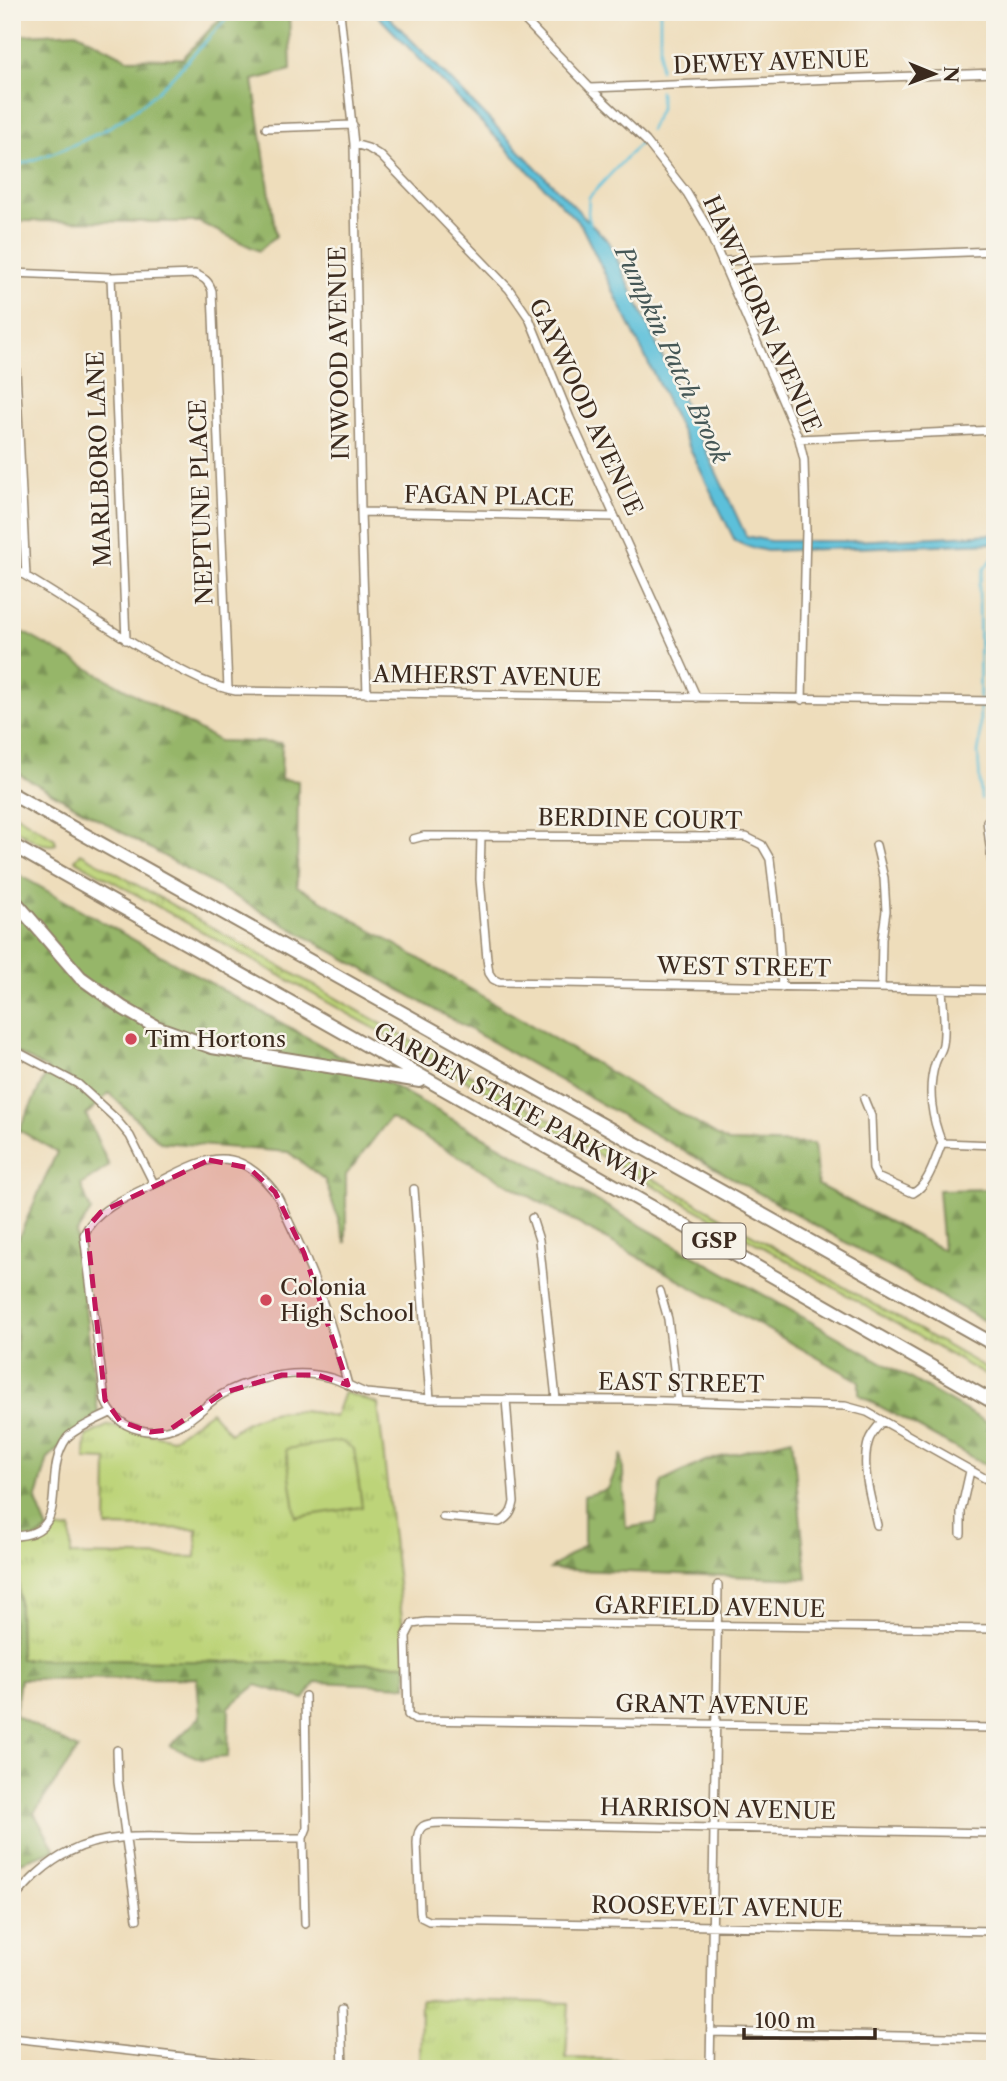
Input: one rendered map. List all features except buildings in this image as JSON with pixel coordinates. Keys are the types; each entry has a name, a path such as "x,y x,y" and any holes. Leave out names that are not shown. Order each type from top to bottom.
{"highway":[{"name":"GARDEN STATE PARKWAY","path":"12,794 995,1345"},
{"name":"GARDEN STATE PARKWAY","path":"12,845 543,1144 995,1403"},
{"path":"12,898 80,977 123,1008 156,1027 212,1048 431,1083"}],"street":[{"name":"INWOOD AVENUE","path":"340,12 354,144 367,694"},
{"name":"HAWTHORN AVENUE","path":"517,12 646,142 687,194 706,225 799,439 804,460 806,530 802,700"},
{"name":"DEWEY AVENUE","path":"590,88 995,73"},
{"path":"267,128 353,125"},
{"name":"GAYWOOD AVENUE","path":"354,144 381,156 509,289 521,305 535,329 570,418 697,698"},
{"path":"722,261 995,251"},
{"path":"26,576 17,473 14,273 111,277"},
{"name":"NEPTUNE PLACE","path":"111,277 195,274 210,284 228,690"},
{"name":"MARLBORO LANE","path":"111,277 126,639"},
{"path":"799,439 995,430"},
{"name":"FAGAN PLACE","path":"362,512 615,517"},
{"name":"AMHERST AVENUE","path":"12,568 195,679 228,690 995,701"},
{"path":"987,821 995,889"},
{"name":"BERDINE COURT","path":"413,839 424,836 481,836 746,837 755,840 762,845 770,859 782,987"},
{"name":"WEST STREET","path":"481,836 482,913 489,972 493,979 508,984 995,990"},
{"path":"876,845 884,878 886,911 881,939 881,988"},
{"path":"864,1099 871,1116 873,1169 877,1177 905,1191 913,1193 919,1190 942,1143 935,1125 931,1096 935,1064 943,1046 942,989"},
{"path":"12,1049 78,1084 109,1112 130,1136 154,1184"},
{"path":"942,1143 995,1145"},
{"path":"12,1536 27,1536 42,1530 51,1516 55,1466 69,1436 110,1413 105,1400 84,1235 86,1228 99,1213 154,1184 209,1160 232,1160 261,1177 275,1192 304,1253 339,1349 348,1385"},
{"path":"414,1189 430,1399"},
{"path":"532,1218 539,1240 556,1399"},
{"path":"660,1291 668,1319 678,1401"},
{"name":"EAST STREET","path":"110,1413 131,1428 150,1432 169,1430 184,1423 223,1394 265,1378 300,1374 334,1378 366,1393 430,1399 678,1401 845,1406 867,1412 995,1484"},
{"path":"443,1517 500,1522 507,1518 512,1510 514,1502 506,1399"},
{"path":"877,1525 866,1475 867,1454 872,1433 883,1421"},
{"path":"961,1534 961,1511 970,1471"},
{"path":"710,2069 718,1585"},
{"name":"GARFIELD AVENUE","path":"429,1720 415,1720 408,1715 407,1630 412,1624 426,1622 995,1629"},
{"path":"305,1696 305,1924"},
{"name":"GRANT AVENUE","path":"429,1720 995,1728"},
{"path":"117,1751 118,1782 137,1919"},
{"name":"HARRISON AVENUE","path":"439,1922 424,1920 420,1912 417,1835 421,1826 426,1823 995,1833"},
{"path":"12,1901 38,1874 66,1853 82,1845 125,1837 303,1839"},
{"name":"ROOSEVELT AVENUE","path":"439,1922 995,1931"},
{"path":"341,2010 343,2069"},
{"path":"711,2032 995,2038"},
{"path":"12,2038 292,2069"}],"highlighted area":[{"path":"209,1160 249,1168 275,1192 304,1253 348,1385 317,1375 282,1375 223,1393 169,1430 150,1432 120,1421 105,1400 87,1228 101,1212"}],"green space":[{"path":"226,12 289,12 291,70 253,80 276,236 259,251 199,222 12,221 12,36 76,32 128,59 183,58"},
{"path":"12,626 219,741 282,743 281,779 298,781 297,886 728,1142 814,1144 818,1185 943,1250 938,1190 995,1189 995,1327 19,774 12,758"},
{"path":"12,812 55,839 56,844 39,843 12,827"},
{"path":"81,853 995,1373 995,1381 800,1268 75,860"},
{"path":"12,871 995,1427 995,1470 859,1395 859,1381 390,1118 346,1175 346,1243 325,1180 288,1152 160,1142 109,1093 86,1115 109,1166 81,1185 91,1211 76,1233 98,1413 48,1458 36,1501 48,1530 18,1549 20,1659 407,1664 407,1686 316,1682 304,1699 256,1685 229,1707 228,1757 201,1759 170,1746 200,1717 197,1678 20,1679 15,1715 78,1749 34,1813 55,1850 12,1865 12,1383 16,1382 16,1329 12,1329 12,1239 18,1239 57,1152 19,1130 48,1070 12,1050"},
{"path":"344,1392 378,1404 407,1664 20,1660 18,1549 48,1530 71,1529 71,1555 196,1557 197,1529 106,1527 107,1460 85,1459 86,1436 109,1425 172,1439 211,1411 230,1433 254,1418 280,1412 307,1411 335,1417"},
{"path":"792,1439 807,1579 550,1569 584,1545 584,1496 608,1489 622,1454 626,1528 656,1523 662,1482 705,1461"},
{"path":"340,1441 354,1449 362,1507 296,1517 286,1449"},
{"path":"421,1999 569,2003 566,2058 702,2063 702,2069 420,2069"}],"water":[{"path":"374,12 384,12 609,242 746,536 770,541 851,541 995,534 995,543 767,551 735,541 581,225"}],"waterway":[{"path":"12,167 86,139 125,117 168,81 233,12"},
{"path":"660,12 660,70"},
{"path":"650,130 660,109 660,91"},
{"path":"590,225 589,197 640,143"},
{"path":"981,799 978,753 979,584 984,569 995,556"}],"place":[{"name":"Tim Hortons","path":"131,1039"},
{"name":"Colonia High School","path":"266,1300"}],"water label":[{"name":"Pumpkin Patch Brook","path":"672,355"}]}
